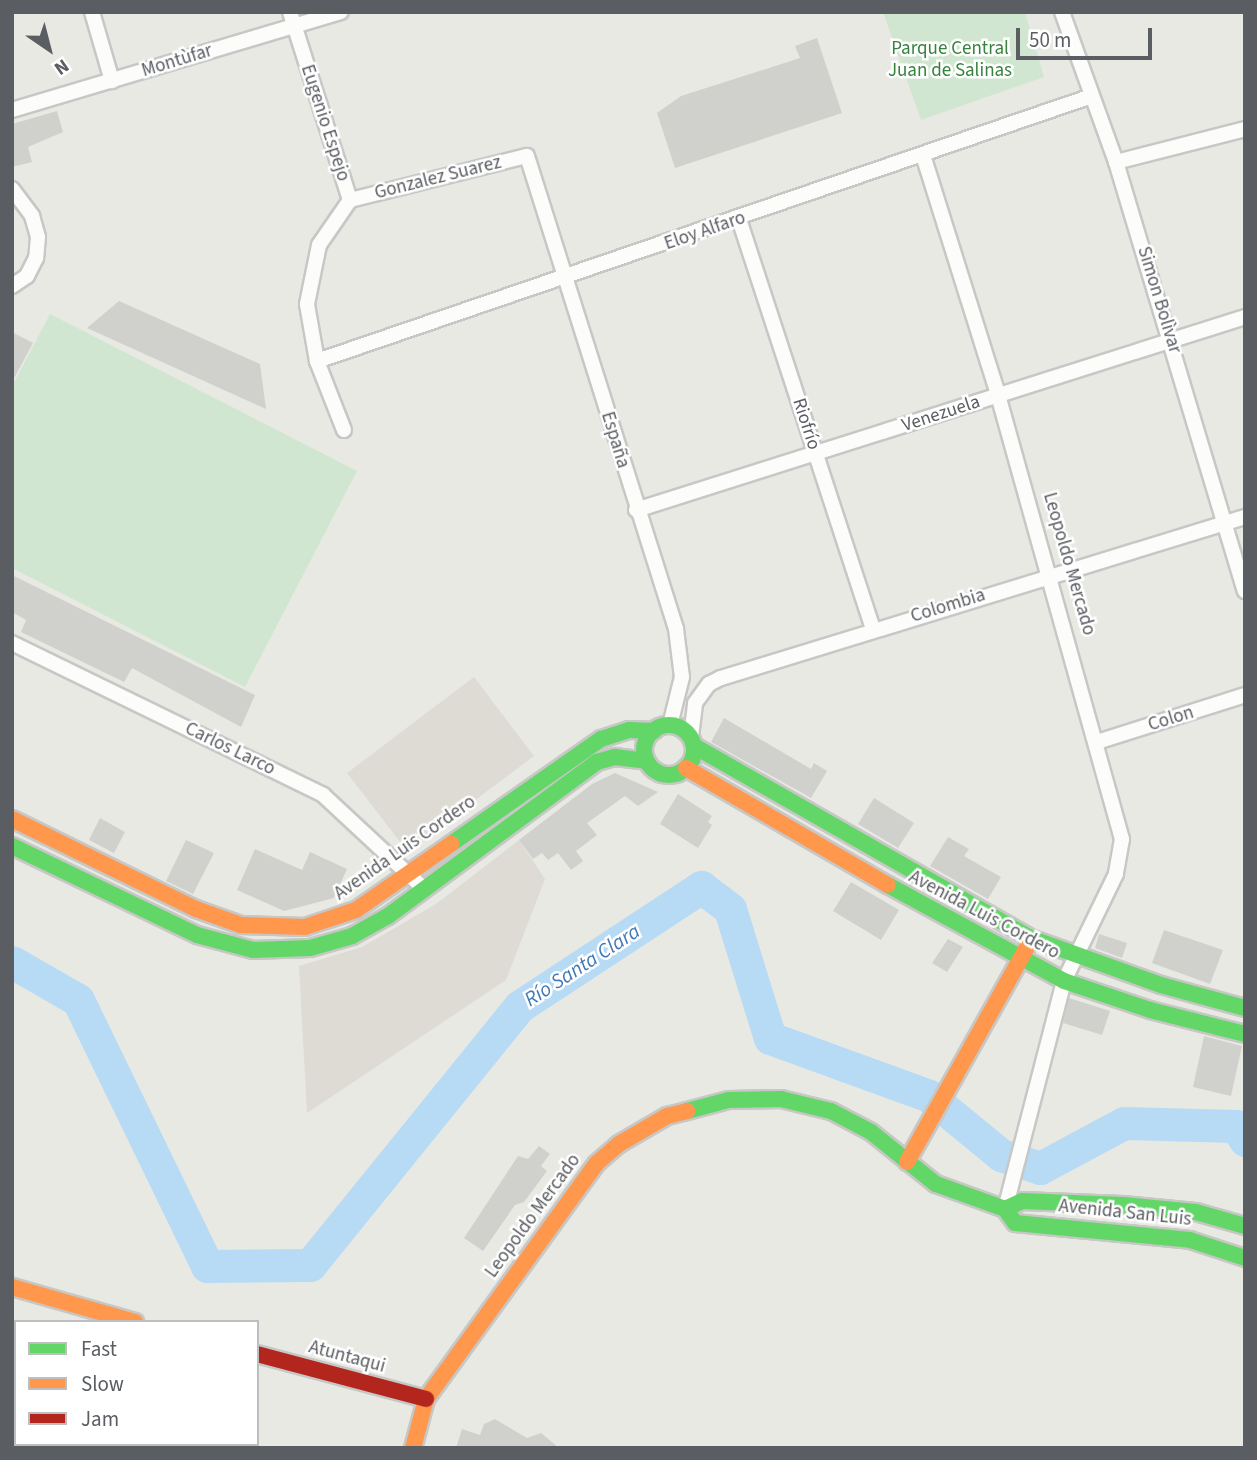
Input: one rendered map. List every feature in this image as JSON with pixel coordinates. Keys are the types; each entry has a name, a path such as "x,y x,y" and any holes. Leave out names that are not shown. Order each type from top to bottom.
{"main road":[{"path":"12,846 198,935 253,950 310,948 352,936 424,889 579,772 606,758 647,761 665,775 686,768 692,742 670,725 654,731 644,748 647,761"},
{"name":"Avenida Luis Cordero","path":"12,819 196,909 241,925 284,929 341,918 601,739 629,730 654,731"},
{"name":"Avenida Luis Cordero","path":"692,742 1033,939 1074,956 1245,1008"},
{"name":"Avenida Luis Cordero","path":"686,768 1019,959 1064,981 1150,1010 1245,1034"},
{"path":"907,1162 970,1045 1033,939"},
{"name":"Leopoldo Mercado","path":"413,1448 426,1399 578,1185 619,1144 667,1116 729,1100 807,1104 871,1132 907,1162"},
{"name":"Avenida San Luis","path":"907,1162 970,1199 1005,1209 1015,1223 1190,1240 1245,1258"},
{"name":"Avenida San Luis","path":"1005,1209 1022,1201 1123,1205 1196,1212 1245,1226"},
{"path":"12,1287 128,1320"},
{"name":"Atuntaqui","path":"259,1355 426,1399"}],"street":[{"path":"92,12 112,80"},
{"name":"Montùfar","path":"12,110 112,80 292,19 341,12"},
{"name":"Simon Bolìvar","path":"1062,12 1116,162 1172,340 1245,591"},
{"name":"Eugenio Espejo","path":"292,19 350,200 319,246 311,272 307,304 317,361 344,430"},
{"name":"Eloy Alfaro","path":"317,361 565,280 1092,96"},
{"path":"1116,162 1245,128"},
{"name":"Leopoldo Mercado","path":"923,155 999,395 1122,839 1116,874 1064,981 1005,1209"},
{"name":"Gonzalez Suarez","path":"350,200 527,156"},
{"name":"España","path":"527,156 682,658 682,677 670,725"},
{"path":"12,189 32,216 38,237 36,258 27,276 12,286"},
{"name":"Riofrío","path":"739,219 873,629"},
{"name":"Venezuela","path":"636,510 1245,317"},
{"name":"Colombia","path":"692,742 695,703 709,684 873,629 1245,517"},
{"name":"Carlos Larco","path":"12,643 323,795 424,889"},
{"name":"Colon","path":"1097,742 1245,695"}],"shaded area":[{"path":"474,677 534,756 407,851 347,773"},
{"path":"519,840 545,879 506,980 307,1113 299,966 362,947 436,904"}],"green space":[{"name":"Parque Central Juan de Salinas","path":"883,12 1025,12 1044,77 921,120"},
{"path":"50,314 357,471 245,687 12,568 12,386"}],"building":[{"path":"817,38 842,113 675,168 657,113 681,96 800,58 795,46"},
{"path":"57,111 63,132 28,147 32,162 12,167 12,124"},
{"path":"119,301 260,364 266,409 87,328"},
{"path":"12,332 33,343 12,382"},
{"path":"12,575 255,695 241,727 132,668 124,682 21,632 26,620 12,612"},
{"path":"724,718 811,769 814,763 827,771 811,798 711,742"},
{"path":"615,773 658,792 638,806 625,796 587,823 597,835 576,851 583,861 571,870 558,853 548,860 542,853 533,859 519,840 592,784"},
{"path":"678,794 712,816 708,822 712,825 698,848 660,824"},
{"path":"874,798 914,823 898,848 858,824"},
{"path":"100,818 125,832 114,853 89,840"},
{"path":"948,837 969,849 964,856 1001,877 988,899 930,866"},
{"path":"186,840 214,853 193,894 166,881"},
{"path":"255,849 302,870 310,852 347,869 334,898 284,911 237,890"},
{"path":"851,882 899,910 881,940 833,911"},
{"path":"1164,930 1223,950 1210,984 1152,963"},
{"path":"1099,934 1127,943 1122,958 1095,948"},
{"path":"948,939 963,947 947,972 932,963"},
{"path":"1069,998 1110,1011 1102,1035 1063,1023"},
{"path":"1204,1036 1242,1046 1231,1096 1193,1087"},
{"path":"539,1146 550,1154 541,1166 547,1171 524,1202 515,1205 483,1251 464,1238 518,1156 528,1159"},
{"path":"495,1419 527,1438 541,1433 559,1448 456,1448 462,1429 480,1435 484,1424"}],"waterway":[{"name":"Río Santa Clara","path":"12,962 78,1000 207,1266 310,1265 520,1006 701,887 730,909 770,1038 929,1096 1001,1155 1040,1168 1124,1123 1236,1126 1245,1140"}],"traffic: fast":[{"path":"669,725 686,733 694,750 686,767 669,775 652,767 644,750 652,733 669,725"},
{"path":"451,844 601,739 629,730 654,731"},
{"path":"694,746 1033,939 1161,985 1245,1008"},
{"path":"12,846 197,935 253,950 310,948 352,936 388,916 597,762 615,757 647,761"},
{"path":"888,885 1064,981 1150,1010 1245,1034"},
{"path":"687,1111 729,1100 781,1099 831,1111 871,1132 936,1184 1005,1209 1015,1223 1190,1240 1245,1258"},
{"path":"1005,1209 1022,1201 1123,1205 1196,1212 1245,1226"}],"traffic: slow":[{"path":"686,768 888,885"},
{"path":"12,819 196,909 241,925 305,927 356,910 451,844"},
{"path":"907,1162 1026,949"},
{"path":"413,1448 426,1399 597,1163 619,1144 667,1116 687,1111"},
{"path":"12,1287 128,1320"}],"traffic: jam":[{"path":"259,1355 426,1399"}]}
